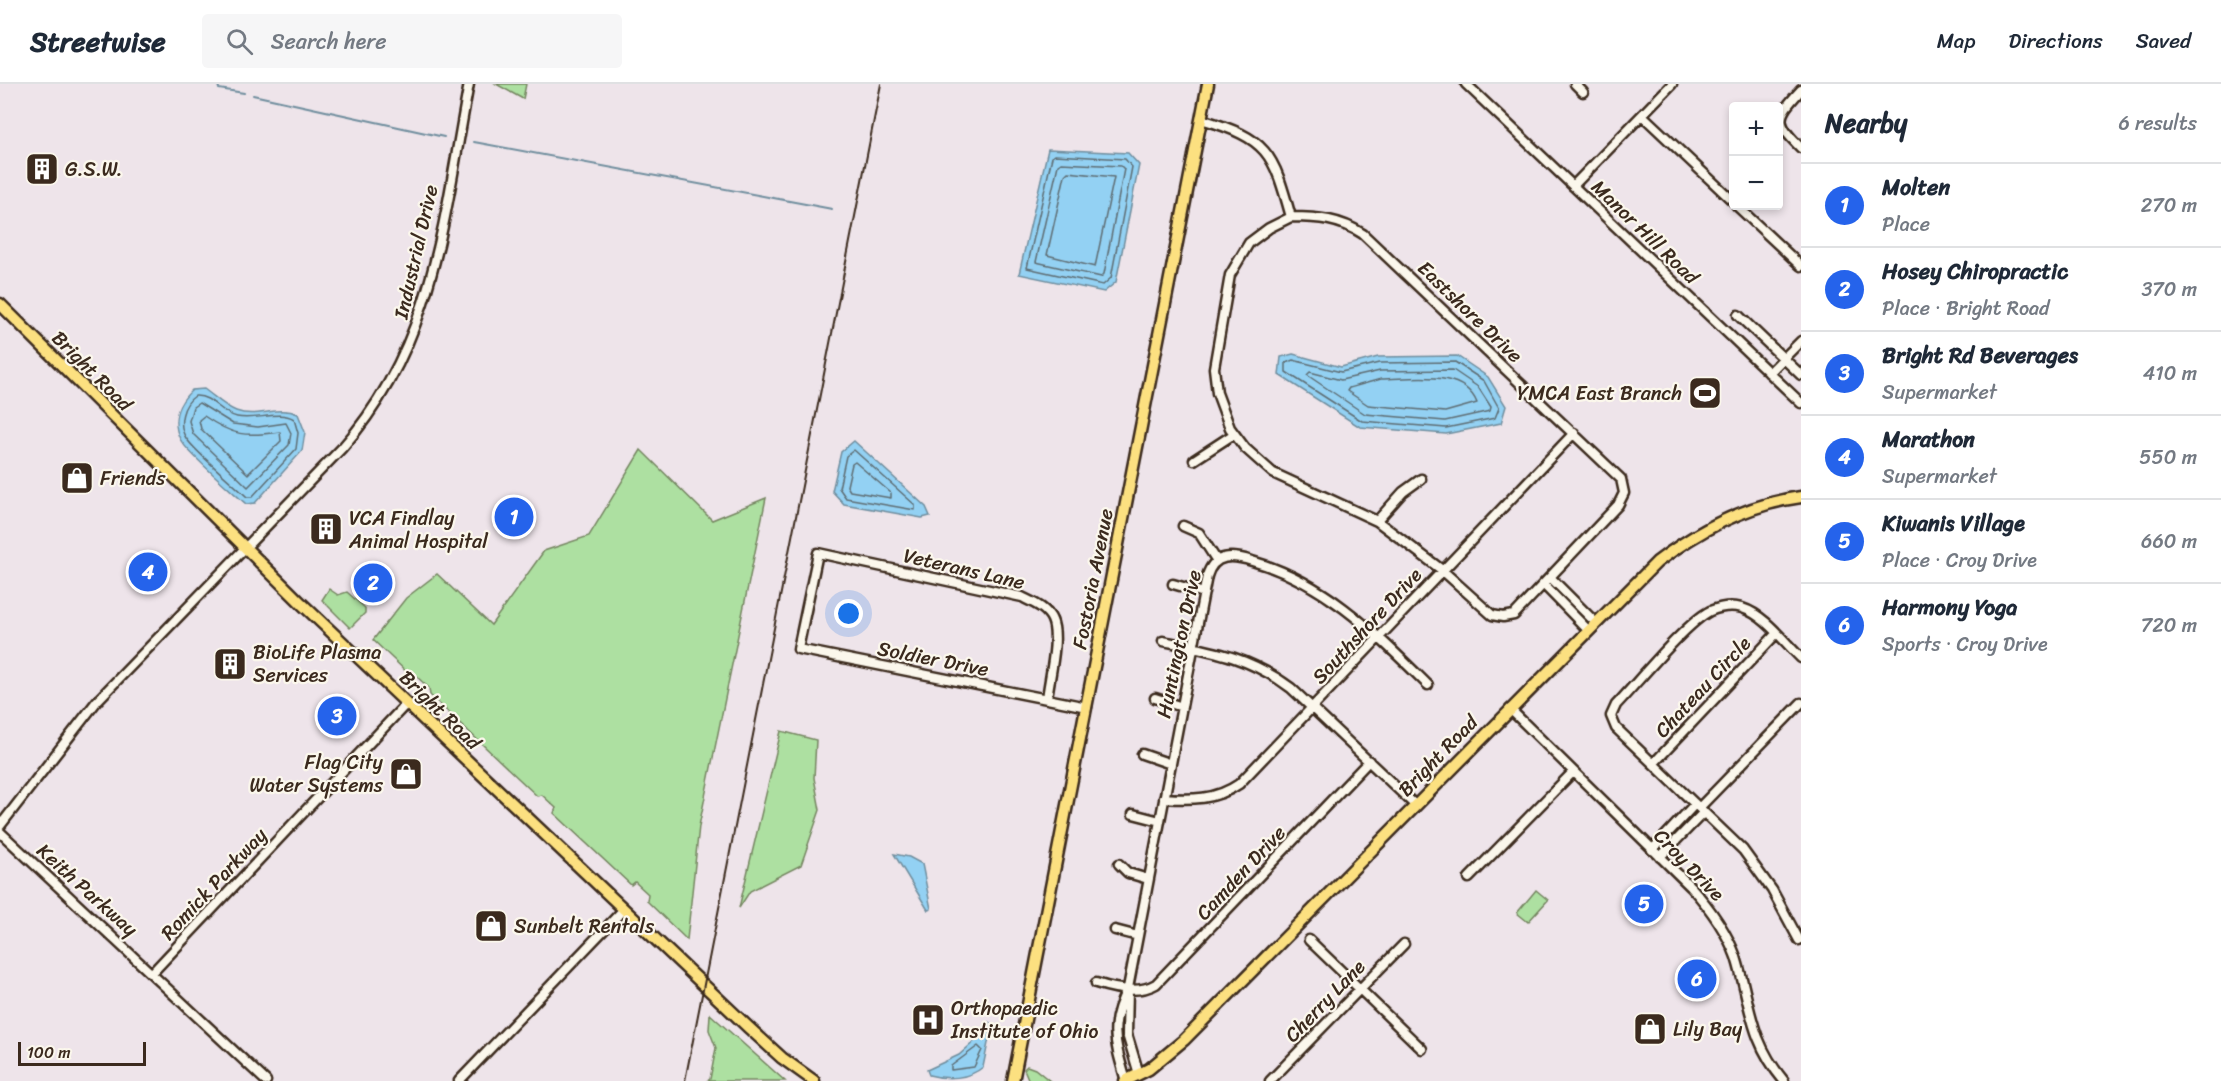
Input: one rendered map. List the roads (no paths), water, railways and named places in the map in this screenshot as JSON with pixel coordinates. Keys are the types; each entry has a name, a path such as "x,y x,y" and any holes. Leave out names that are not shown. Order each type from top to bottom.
{"main road":[{"name":"Fostoria Avenue","path":"1013,1081 1209,84"},
{"name":"Bright Road","path":"0,304 244,547 407,703 782,1058 814,1081"},
{"name":"Bright Road","path":"1125,1081 1139,1074 1184,1040 1658,562 1706,529 1760,506 1801,497"}],"street":[{"name":"Industrial Drive","path":"0,826 97,701 354,435 376,404 405,355 419,320 433,271 469,84"},
{"path":"1575,84 1583,92"},
{"path":"1573,186 1672,84"},
{"name":"Manor Hill Road","path":"1471,86 1801,403"},
{"path":"1801,90 1783,111 1780,121 1785,132 1801,148"},
{"path":"1642,115 1729,197"},
{"path":"1202,119 1240,131 1261,146 1276,166 1291,217 1269,228 1249,243 1230,275 1214,368 1221,405 1234,434 1253,458 1273,473 1377,521 1442,570 1492,615 1499,617 1514,615 1550,577 1593,627"},
{"path":"1741,210 1801,266"},
{"name":"Eastshore Drive","path":"1291,217 1328,218 1363,234 1617,474 1624,493 1618,505 1550,577"},
{"path":"1737,315 1801,375"},
{"path":"1769,373 1801,341"},
{"name":"Southshore Drive","path":"1164,798 1200,799 1234,787 1313,708 1574,433"},
{"path":"1194,460 1234,434"},
{"path":"1377,521 1403,492 1421,479"},
{"path":"1183,526 1198,533 1217,561"},
{"name":"Soldier Drive","path":"818,553 798,649 1087,707"},
{"name":"Veterans Lane","path":"818,553 1022,597 1037,604 1052,620 1055,641 1047,699"},
{"name":"Huntington Drive","path":"1139,1074 1128,1034 1128,988 1209,570 1217,561 1226,556 1238,557 1297,578 1345,608 1379,637 1428,685"},
{"path":"1173,584 1204,593"},
{"path":"1543,584 1593,627"},
{"name":"Chateau Circle","path":"1799,940 1762,874 1743,850 1612,722 1611,716 1616,705 1691,626 1711,611 1723,607 1742,608 1754,614 1801,658"},
{"name":"Chateau Circle","path":"1653,763 1776,634"},
{"path":"1163,642 1223,652 1259,667 1292,688 1415,805"},
{"path":"1155,698 1182,707"},
{"name":"Romick Parkway","path":"152,973 407,703"},
{"path":"1660,857 1700,808 1801,703"},
{"name":"Croy Drive","path":"1510,709 1704,901 1726,933 1739,969 1752,1025 1762,1048 1784,1081"},
{"path":"1142,754 1171,764"},
{"name":"Camden Drive","path":"1096,984 1113,988 1151,987 1166,976 1370,761"},
{"path":"1469,878 1573,772"},
{"path":"1652,850 1700,808"},
{"path":"1133,814 1160,821"},
{"name":"Keith Parkway","path":"0,832 152,973"},
{"path":"1119,864 1128,873 1148,879"},
{"path":"459,1081 624,909"},
{"path":"1115,930 1138,936"},
{"path":"1309,940 1422,1049"},
{"name":"Cherry Lane","path":"1270,1081 1404,944"},
{"path":"152,973 266,1081"},
{"name":"Huntington Drive","path":"1125,1081 1114,1030 1119,1005 1128,988"}],"water":[{"path":"1048,149 1128,153 1139,165 1116,282 1104,292 1019,274"},
{"path":"1293,354 1341,367 1378,357 1457,356 1488,377 1506,406 1501,423 1446,434 1360,427 1279,375 1281,357"},
{"path":"204,389 236,411 252,414 282,411 298,414 305,432 302,451 255,503 246,504 200,462 180,439 176,425 177,412 183,400 192,390"},
{"path":"854,441 926,507 930,516 922,518 844,504 832,491 841,452"},
{"path":"894,854 909,857 922,864 931,909 928,910"},
{"path":"988,1022 992,1024 983,1067 965,1076 943,1078 929,1075 927,1070 959,1055 977,1039"}],"waterway":[{"path":"218,84 219,89 244,93"},
{"path":"253,95 444,137"},
{"path":"474,142 832,209"}],"railway":[{"path":"685,1081 881,84"}],"place":[{"name":"G.S.W.","path":"42,169"},
{"name":"YMCA East Branch","path":"1705,393"},
{"name":"Friends","path":"77,478"},
{"name":"Molten","path":"514,517"},
{"name":"VCA Findlay Animal Hospital","path":"326,529"},
{"name":"Marathon","path":"148,572"},
{"name":"Hosey Chiropractic","path":"373,583"},
{"name":"BioLife Plasma Services","path":"230,664"},
{"name":"Bright Rd Beverages","path":"337,716"},
{"name":"Flag City Water Systems","path":"406,774"},
{"name":"Kiwanis Village","path":"1644,904"},
{"name":"Sunbelt Rentals","path":"491,926"},
{"name":"Harmony Yoga","path":"1697,979"},
{"name":"Orthopaedic Institute of Ohio","path":"928,1020"},
{"name":"Lily Bay","path":"1650,1029"}]}
